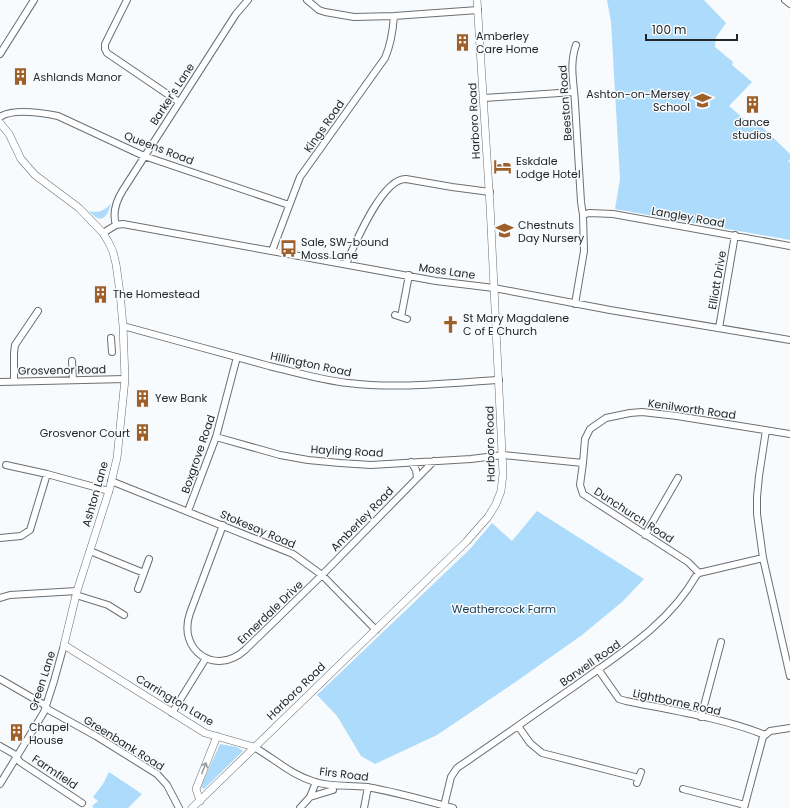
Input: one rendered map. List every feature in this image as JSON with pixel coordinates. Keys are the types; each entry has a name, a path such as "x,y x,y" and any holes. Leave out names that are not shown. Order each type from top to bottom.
{"main road":[{"name":"Harboro Road","path":"192,808 466,542 488,517 501,491 503,455 500,426 490,192 477,0"},
{"name":"Ashton Lane","path":"1,125 9,134 21,159 35,175 79,208 103,233 109,243 116,264 123,326 124,379 119,445 109,491 77,593 64,645"},
{"name":"Carrington Lane","path":"64,645 205,733 217,736 196,789 200,801"},
{"name":"Firs Road","path":"217,736 254,747"}],"street":[{"path":"0,54 34,0"},
{"path":"126,0 105,44 107,53 178,102"},
{"path":"237,0 246,2"},
{"path":"307,0 319,10 335,15 394,16 478,10"},
{"path":"785,0 790,4"},
{"name":"Barker's Lane","path":"116,225 114,218 117,199 178,102 246,2"},
{"name":"Kings Road","path":"272,251 300,177 385,58 392,37 394,16"},
{"name":"Beeston Road","path":"575,304 584,251 583,215 572,61 576,45"},
{"path":"484,98 574,92"},
{"name":"Queens Road","path":"0,117 10,114 28,113 43,113 58,116 144,156 289,205"},
{"path":"346,264 369,215 390,187 402,179 490,192"},
{"name":"Langley Road","path":"583,215 589,213 613,214 790,246"},
{"path":"103,233 116,225"},
{"name":"Moss Lane","path":"116,225 129,225 436,281 494,288 575,304 790,340"},
{"name":"Elliott Drive","path":"719,328 735,236"},
{"path":"401,317 409,276"},
{"path":"14,381 15,345 38,311"},
{"name":"Hillington Road","path":"123,326 237,358 318,378 379,386 411,386 499,380"},
{"path":"111,338 112,349 123,345"},
{"name":"Boxgrove Road","path":"188,511 216,437 237,358"},
{"path":"72,361 73,380"},
{"name":"Grosvenor Road","path":"0,382 124,379"},
{"name":"Kenilworth Road","path":"583,463 585,439 590,428 606,418 630,413 642,412 666,414 790,434"},
{"path":"766,430 757,497 759,534 790,676"},
{"name":"Hayling Road","path":"216,437 280,455 308,460 370,464 434,461 503,455"},
{"path":"503,455 583,463"},
{"name":"Amberley Road","path":"322,575 434,461"},
{"path":"412,462 416,470 417,478"},
{"name":"Dunchurch Road","path":"583,463 580,485 583,494 688,562 699,573"},
{"path":"6,465 47,474 109,491"},
{"path":"0,538 21,536 30,530 47,474"},
{"path":"645,534 678,478"},
{"name":"Stokesay Road","path":"111,481 293,554 322,575 376,630"},
{"path":"172,713 206,658 189,641 186,627 223,525"},
{"path":"90,551 144,573"},
{"path":"699,573 764,558"},
{"path":"138,589 149,559"},
{"name":"Barwell Road","path":"444,806 454,770 628,649 664,618 682,599 699,573"},
{"name":"Ennerdale Drive","path":"206,658 216,661 226,661 241,654 322,575"},
{"path":"0,598 10,595 77,593 108,605 124,615"},
{"path":"701,717 721,642"},
{"name":"Green Lane","path":"0,784 42,716 64,645"},
{"name":"Lightborne Road","path":"598,669 619,699 701,717 765,735"},
{"name":"Greenbank Road","path":"0,679 49,710 79,725 157,774 162,778 179,808"},
{"path":"518,726 530,743 542,753 639,778"},
{"path":"683,790 745,806 761,743 765,735 770,731 790,728"},
{"name":"Farmfield","path":"0,746 14,754 19,761 82,803"},
{"name":"Firs Road","path":"254,747 267,754 290,772 316,782 368,787 453,808"},
{"path":"300,808 310,797 316,782"},
{"path":"364,808 368,787"},
{"name":"Firs Road","path":"310,797 333,790"}],"green space":[{"name":"Ashton-on-Mersey School","path":"607,0 704,0 726,23 716,37 715,47 733,62 732,65 752,82 729,106 750,124 757,122 790,154 790,160 788,161 790,163 790,240 615,209 620,179 611,22"},
{"path":"111,204 108,213 100,219 89,211 101,211"},
{"name":"Weathercock Farm","path":"537,511 644,579 622,602 582,635 437,735 375,764 361,756 337,716 317,695 469,550 492,523 512,541"},
{"path":"220,744 237,747 243,751 204,789 201,787"},
{"path":"109,772 142,794 128,808 94,808 92,806 98,801 93,797 103,784"}],"place":[{"name":"Amberley Care Home","path":"463,42"},
{"name":"Ashlands Manor","path":"20,77"},
{"name":"Ashton-on-Mersey School","path":"703,100"},
{"name":"dance studios","path":"752,104"},
{"name":"Eskdale Lodge Hotel","path":"503,167"},
{"name":"Chestnuts Day Nursery","path":"505,231"},
{"name":"Sale, SW-bound Moss Lane","path":"288,248"},
{"name":"The Homestead","path":"100,294"},
{"name":"St Mary Magdalene C of E Church","path":"450,324"},
{"name":"Yew Bank","path":"142,398"},
{"name":"Grosvenor Court","path":"143,433"},
{"name":"Chapel House","path":"16,733"}]}
